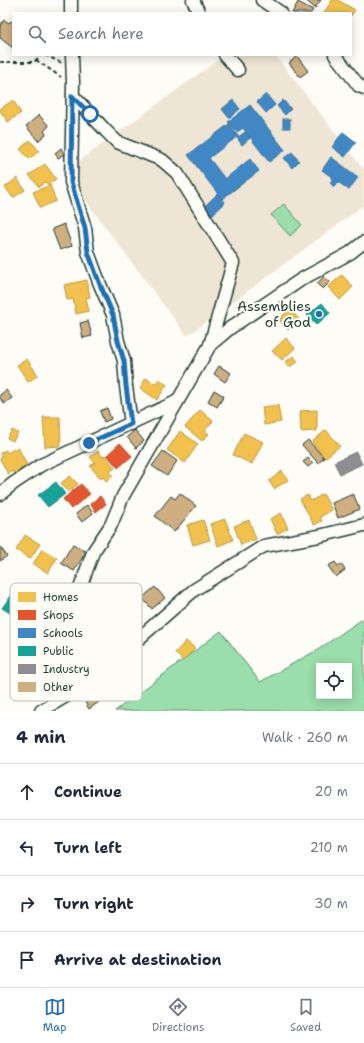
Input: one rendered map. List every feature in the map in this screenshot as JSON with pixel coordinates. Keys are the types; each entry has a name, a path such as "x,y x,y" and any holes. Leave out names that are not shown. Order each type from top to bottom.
{"street":[{"path":"71,0 71,12"},
{"path":"193,0 199,12"},
{"path":"262,0 280,12"},
{"path":"72,56 73,91 71,182 85,228 88,252 113,315 124,361 131,424"},
{"path":"226,56 238,70"},
{"path":"336,56 359,86 364,88"},
{"path":"73,91 117,142 162,160 177,173 233,263 210,345 123,496 111,525 93,552 82,583"},
{"path":"210,345 230,328 302,279 350,253 364,242"},
{"path":"0,494 41,465 176,402"},
{"path":"142,636 194,590 264,546 319,536 364,525"},
{"path":"41,711 58,701"}],"path":[{"path":"0,62 34,62 40,56"},
{"path":"47,56 73,70"},
{"path":"36,60 61,76 73,91"}],"shaded area":[{"path":"224,56 276,56 364,170 364,205 187,336 64,172"}],"green space":[{"path":"284,204 302,225 290,236 271,215"},
{"path":"364,618 364,711 115,711 128,701 142,701 142,691 221,631 260,682 319,649"}],"building: Homes":[{"path":"332,0 338,0 355,10 352,14 352,12 325,12"},
{"path":"13,100 21,113 8,122 0,109"},
{"path":"30,140 39,151 29,159 20,149"},
{"path":"45,164 56,179 48,185 45,182 39,187 29,175"},
{"path":"17,178 25,190 13,198 5,187"},
{"path":"50,185 56,201 40,208 33,192"},
{"path":"342,275 353,287 340,300 328,287"},
{"path":"87,280 90,297 86,298 89,311 76,314 73,299 67,300 64,285"},
{"path":"289,309 299,319 288,330 279,320"},
{"path":"286,338 295,348 282,360 272,351"},
{"path":"294,356 298,362 289,367 285,362"},
{"path":"27,359 38,375 28,382 17,365"},
{"path":"146,378 155,384 159,379 167,385 157,400 140,388"},
{"path":"278,405 281,422 264,425 262,407"},
{"path":"200,410 213,421 205,430 209,434 202,441 185,427"},
{"path":"317,410 317,431 301,432 300,411"},
{"path":"43,417 60,417 61,446 45,447"},
{"path":"12,430 18,433 13,441 7,438"},
{"path":"326,430 340,446 325,458 312,442"},
{"path":"180,431 198,444 185,463 167,450"},
{"path":"244,433 263,442 252,464 233,455"},
{"path":"18,447 27,465 20,468 22,471 15,475 13,471 8,474 0,459 2,456 0,453 6,450 7,453"},
{"path":"98,451 103,457 105,455 115,468 110,472 113,476 107,482 103,477 101,479 90,466 95,463 90,457"},
{"path":"282,471 288,480 274,489 269,481"},
{"path":"70,476 78,484 68,492 61,483"},
{"path":"323,494 332,510 320,517 322,521 314,525 300,499 308,495 311,501"},
{"path":"281,513 288,528 277,534 270,519"},
{"path":"225,519 233,540 218,546 210,524"},
{"path":"203,520 210,540 193,545 187,525"},
{"path":"249,520 256,539 241,545 234,526"},
{"path":"25,535 40,544 30,559 16,550"},
{"path":"42,549 57,558 48,573 33,564"},
{"path":"186,641 195,648 183,661 175,653"}],"building: Shops":[{"path":"120,443 132,456 118,468 107,455"},
{"path":"81,484 90,494 71,509 63,499"},
{"path":"100,496 106,504 96,512 90,504"}],"building: Schools":[{"path":"266,94 275,105 266,113 257,102"},
{"path":"233,100 240,109 229,118 222,109"},
{"path":"283,100 291,109 285,115 277,106"},
{"path":"250,105 285,150 269,162 243,128 237,132 228,122"},
{"path":"283,119 290,119 290,128 283,128"},
{"path":"229,124 238,136 209,158 225,179 250,159 259,171 222,199 188,155"},
{"path":"245,132 250,138 242,145 237,138"},
{"path":"343,132 356,142 345,157 332,147"},
{"path":"292,152 299,161 292,168 284,158"},
{"path":"331,157 358,177 349,190 338,182 334,187 330,183 333,178 322,170"},
{"path":"217,194 225,203 211,216 203,208"}],"building: Public":[{"name":"Assemblies of God","path":"322,303 330,313 316,325 307,315"},
{"path":"56,482 65,494 48,507 38,495"},
{"path":"10,597 10,613 2,608"}],"building: Industry":[{"path":"356,452 362,464 340,474 334,462"}],"building: Other":[{"path":"305,0 321,0 315,8"},
{"path":"298,2 313,10 312,12 293,12"},
{"path":"4,20 9,23 11,21 12,22 12,47 0,38 0,26"},
{"path":"297,56 308,71 300,77 289,63"},
{"path":"39,115 49,126 44,131 46,134 38,141 26,126"},
{"path":"61,148 64,154 58,158 55,153"},
{"path":"64,224 72,246 60,250 52,229"},
{"path":"324,276 330,282 323,289 317,284"},
{"path":"88,321 92,336 83,338 80,323"},
{"path":"219,366 231,373 225,382 214,374"},
{"path":"6,390 12,398 4,404 0,398 0,395"},
{"path":"214,390 224,396 217,407 208,401"},
{"path":"107,408 111,419 104,422 100,411"},
{"path":"135,430 144,441 136,448 127,437"},
{"path":"308,440 324,458 318,463 302,445"},
{"path":"163,451 177,461 167,476 152,466"},
{"path":"308,458 313,463 308,467 303,462"},
{"path":"180,493 196,506 174,532 155,516 171,496 175,499"},
{"path":"353,494 360,509 338,518 332,503"},
{"path":"87,505 93,513 82,522 76,514"},
{"path":"73,544 86,552 74,571 61,563"},
{"path":"0,547 7,556 0,561"},
{"path":"335,562 338,566 341,564 345,570 336,577 328,566"},
{"path":"155,587 165,598 152,609 142,598"},
{"path":"98,701 99,702 89,709 85,702"}],"place":[{"name":"Assemblies of God","path":"319,314"}],"route":[{"path":"89,443 131,424 124,361 113,315 88,252 85,228 71,182 72,96 90,114"}]}
